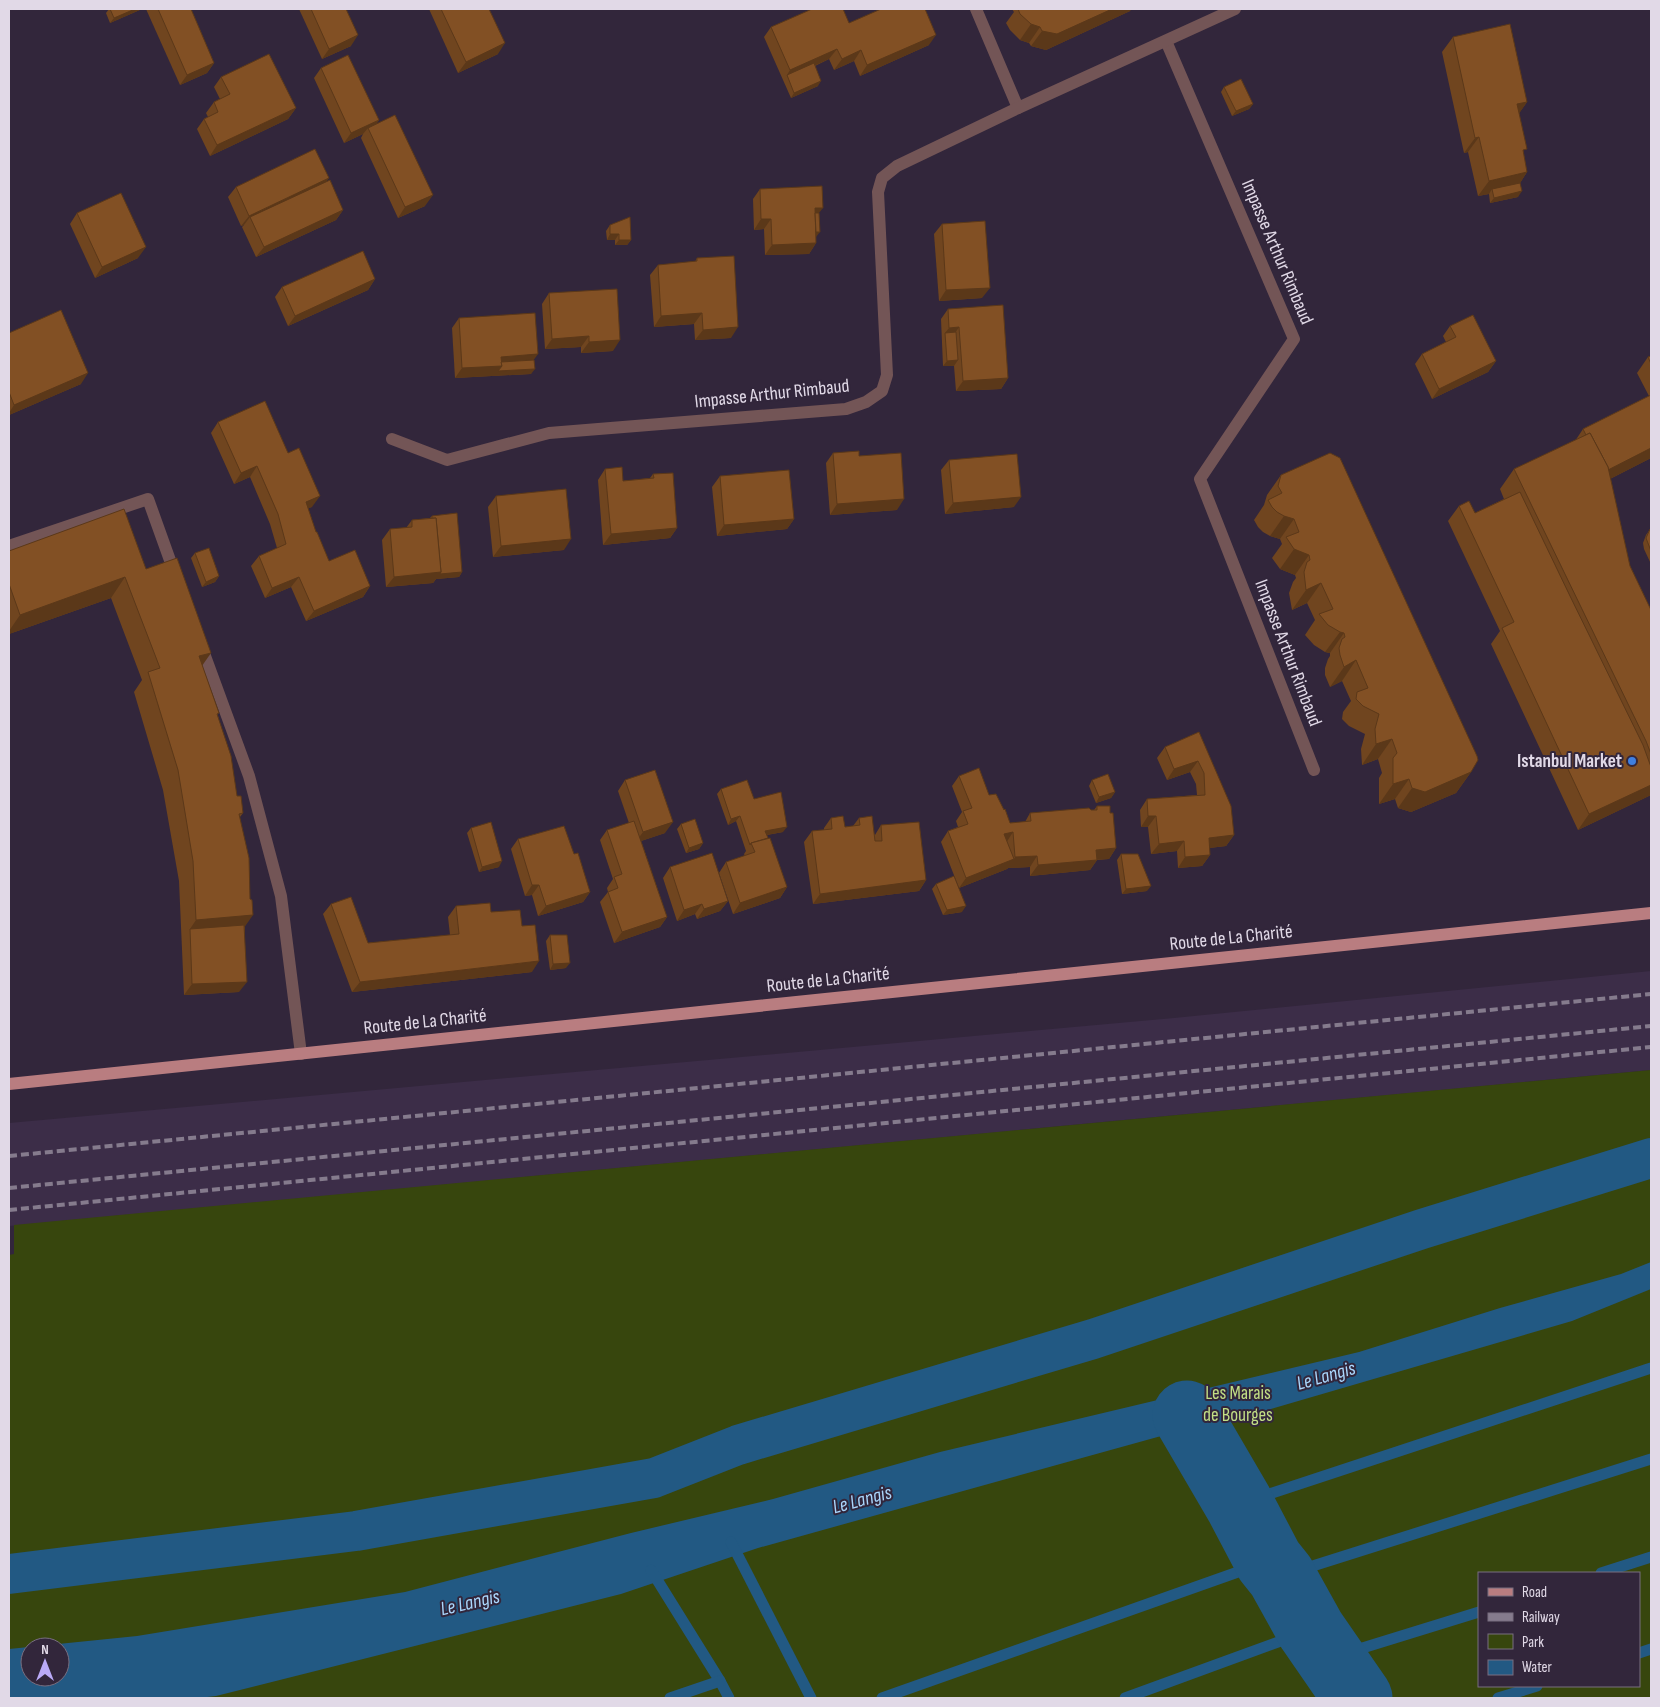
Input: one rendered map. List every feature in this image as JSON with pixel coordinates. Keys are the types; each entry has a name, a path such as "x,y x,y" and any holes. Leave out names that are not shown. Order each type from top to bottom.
{"main road":[{"name":"Route de La Charité","path":"9,1084 1651,913"}],"street":[{"path":"976,9 1018,108"},
{"name":"Impasse Arthur Rimbaud","path":"392,439 447,460 550,433 846,409 866,402 882,390 887,375 878,192 882,178 897,166 1018,108 1235,9"},
{"name":"Impasse Arthur Rimbaud","path":"1166,41 1294,339 1200,479 1314,770"},
{"path":"9,546 148,499 182,591"},
{"path":"198,638 249,776 281,896 301,1054"}],"shaded area":[{"path":"1651,971 1651,1070 9,1226 9,1123 1174,1018"}],"green space":[{"name":"Les Marais de Bourges","path":"1651,1070 1651,1698 9,1698 9,1255 14,1254 14,1225"}],"water":[{"name":"Le Langis","path":"1651,1262 1651,1289 1572,1321 1230,1421 1172,1433 758,1548 621,1594 216,1696 199,1698 9,1698 9,1649 20,1648 20,1687 70,1687 70,1643 137,1636 405,1592 631,1533 773,1499 940,1452 1359,1352 1500,1308 1621,1274"}],"building":[{"path":"110,9 135,9 114,18"},
{"path":"158,9 191,9 214,63 187,75"},
{"path":"311,9 346,9 358,35 329,49"},
{"path":"441,9 489,9 505,43 466,62"},
{"path":"812,9 843,9 849,23 881,9 925,9 936,35 867,65 861,50 842,59 837,49 790,70 771,27"},
{"path":"1018,9 1112,9 1057,34 1042,31 1040,27 1031,24 1020,14"},
{"path":"1510,24 1527,102 1517,104 1527,149 1523,150 1527,172 1489,181 1479,137 1475,138 1453,37"},
{"path":"269,54 296,108 217,145 204,119 218,112 214,102 230,94 221,77"},
{"path":"348,55 379,120 351,133 321,68"},
{"path":"814,63 821,81 794,93 787,75"},
{"path":"1241,79 1253,104 1236,111 1224,87"},
{"path":"395,115 433,195 405,207 368,128"},
{"path":"315,149 329,178 249,216 236,187"},
{"path":"330,180 343,210 264,247 250,217"},
{"path":"1520,183 1522,191 1494,198 1492,189"},
{"path":"822,186 823,208 815,208 816,243 772,245 771,219 761,219 760,189"},
{"path":"121,193 146,247 102,267 77,213"},
{"path":"815,213 819,213 820,232 816,232"},
{"path":"630,217 631,240 619,240 619,234 610,234 610,225"},
{"path":"985,221 990,288 946,290 942,224"},
{"path":"363,251 375,279 295,316 282,287"},
{"path":"734,256 738,327 703,330 702,313 661,316 658,265 697,261 697,258"},
{"path":"617,289 620,340 589,342 589,336 552,339 549,293"},
{"path":"1003,305 1008,378 963,381 959,327 949,328 948,309"},
{"path":"61,310 88,373 14,405 9,392 9,333"},
{"path":"535,313 538,354 501,357 502,366 462,368 459,318"},
{"path":"1473,315 1496,361 1439,389 1422,354 1456,337 1450,326"},
{"path":"956,332 958,360 947,361 945,333"},
{"path":"534,360 535,369 498,371 502,366 501,362"},
{"path":"1651,395 1651,448 1608,470 1590,433 1586,435 1583,429"},
{"path":"265,401 288,453 299,448 320,496 306,502 316,532 329,561 355,550 370,586 314,611 299,577 272,588 259,556 286,544 278,514 257,466 241,473 218,422"},
{"path":"1590,433 1608,467 1630,566 1651,610 1651,754 1514,469"},
{"path":"859,451 859,456 901,453 904,499 837,504 833,453"},
{"path":"1330,453 1340,458 1477,756 1478,760 1471,772 1425,792 1412,788 1409,779 1393,784 1393,758 1397,753 1392,739 1376,744 1375,729 1379,714 1363,706 1356,699 1357,692 1368,688 1356,660 1344,667 1339,648 1342,639 1345,637 1344,633 1328,625 1319,614 1333,609 1321,583 1306,590 1304,572 1307,562 1310,560 1309,555 1294,549 1286,537 1299,532 1294,519 1277,512 1268,500 1282,493 1278,486 1281,475"},
{"path":"1017,454 1021,497 953,503 949,460"},
{"path":"622,467 623,481 654,478 653,474 673,473 677,528 611,534 605,469"},
{"path":"789,470 794,519 724,525 720,476"},
{"path":"566,489 571,539 501,546 496,496"},
{"path":"1520,492 1643,745 1651,767 1651,785 1589,814 1502,628 1514,622 1459,506 1469,501 1475,513"},
{"path":"124,509 146,569 177,558 211,653 199,656 219,713 217,714 231,756 237,796 241,796 243,813 239,814 249,858 250,899 252,900 253,915 196,920 193,861 178,770 148,672 160,668 125,577 20,615 9,584 9,551"},
{"path":"457,513 462,572 440,574 436,518 432,518 432,516"},
{"path":"436,518 441,572 394,577 390,529 412,527 412,520"},
{"path":"1651,528 1651,551 1646,538"},
{"path":"209,548 219,576 206,582 195,553"},
{"path":"1199,732 1231,806 1234,835 1209,838 1210,855 1185,857 1184,841 1159,844 1156,816 1148,816 1147,799 1205,795 1204,773 1198,761 1174,769 1165,747"},
{"path":"979,768 989,795 996,794 1005,809 1010,823 1031,821 1030,813 1089,808 1097,810 1097,806 1110,806 1110,813 1113,813 1116,848 1096,850 1097,860 1038,865 1037,856 1015,857 1013,832 1004,834 1014,859 966,878 948,831 968,824 963,811 972,808 959,776"},
{"path":"655,770 673,822 643,832 625,780"},
{"path":"1108,774 1115,792 1099,797 1092,780"},
{"path":"747,780 754,799 781,792 787,827 765,831 768,838 751,843 750,845 740,816 731,819 721,789"},
{"path":"843,816 845,827 860,825 859,818 872,816 875,841 882,841 881,825 919,822 926,880 820,894 812,831 832,829 831,818"},
{"path":"695,819 703,843 689,848 681,824"},
{"path":"634,821 667,917 622,932 608,892 618,888 614,877 622,874 607,830"},
{"path":"491,822 502,861 482,867 471,828"},
{"path":"564,826 574,854 578,853 590,892 546,906 539,885 532,885 518,839"},
{"path":"770,838 787,887 740,903 726,862 755,852 751,843"},
{"path":"712,853 728,901 704,909 702,904 684,910 670,867"},
{"path":"1121,854 1138,854 1151,886 1126,889"},
{"path":"954,876 966,906 947,910 936,884"},
{"path":"351,897 368,943 459,934 456,906 490,903 491,912 520,910 522,926 535,925 539,961 360,982 331,904"},
{"path":"244,925 247,982 192,984 190,929"},
{"path":"550,935 567,935 570,963 553,964"}],"waterway":[{"path":"9,1574 356,1531 654,1478 738,1445 1093,1339 1422,1229 1651,1158"},
{"path":"1239,1504 1651,1368"},
{"path":"1187,1415 1239,1504 1269,1561 1281,1576 1311,1630 1358,1698"},
{"path":"1281,1576 1651,1459"},
{"path":"731,1542 811,1698"},
{"path":"1604,1572 1651,1557"},
{"path":"882,1698 1269,1561"},
{"path":"651,1570 729,1698"},
{"path":"1330,1658 1478,1612"},
{"path":"1125,1698 1311,1630"},
{"path":"1640,1653 1651,1649"},
{"path":"670,1698 720,1681"},
{"path":"1498,1698 1534,1687"}],"railway":[{"path":"9,1156 1651,994"},
{"path":"9,1188 1651,1026"},
{"path":"9,1210 1651,1047"}],"place":[{"name":"Istanbul Market","path":"1632,761"}]}
